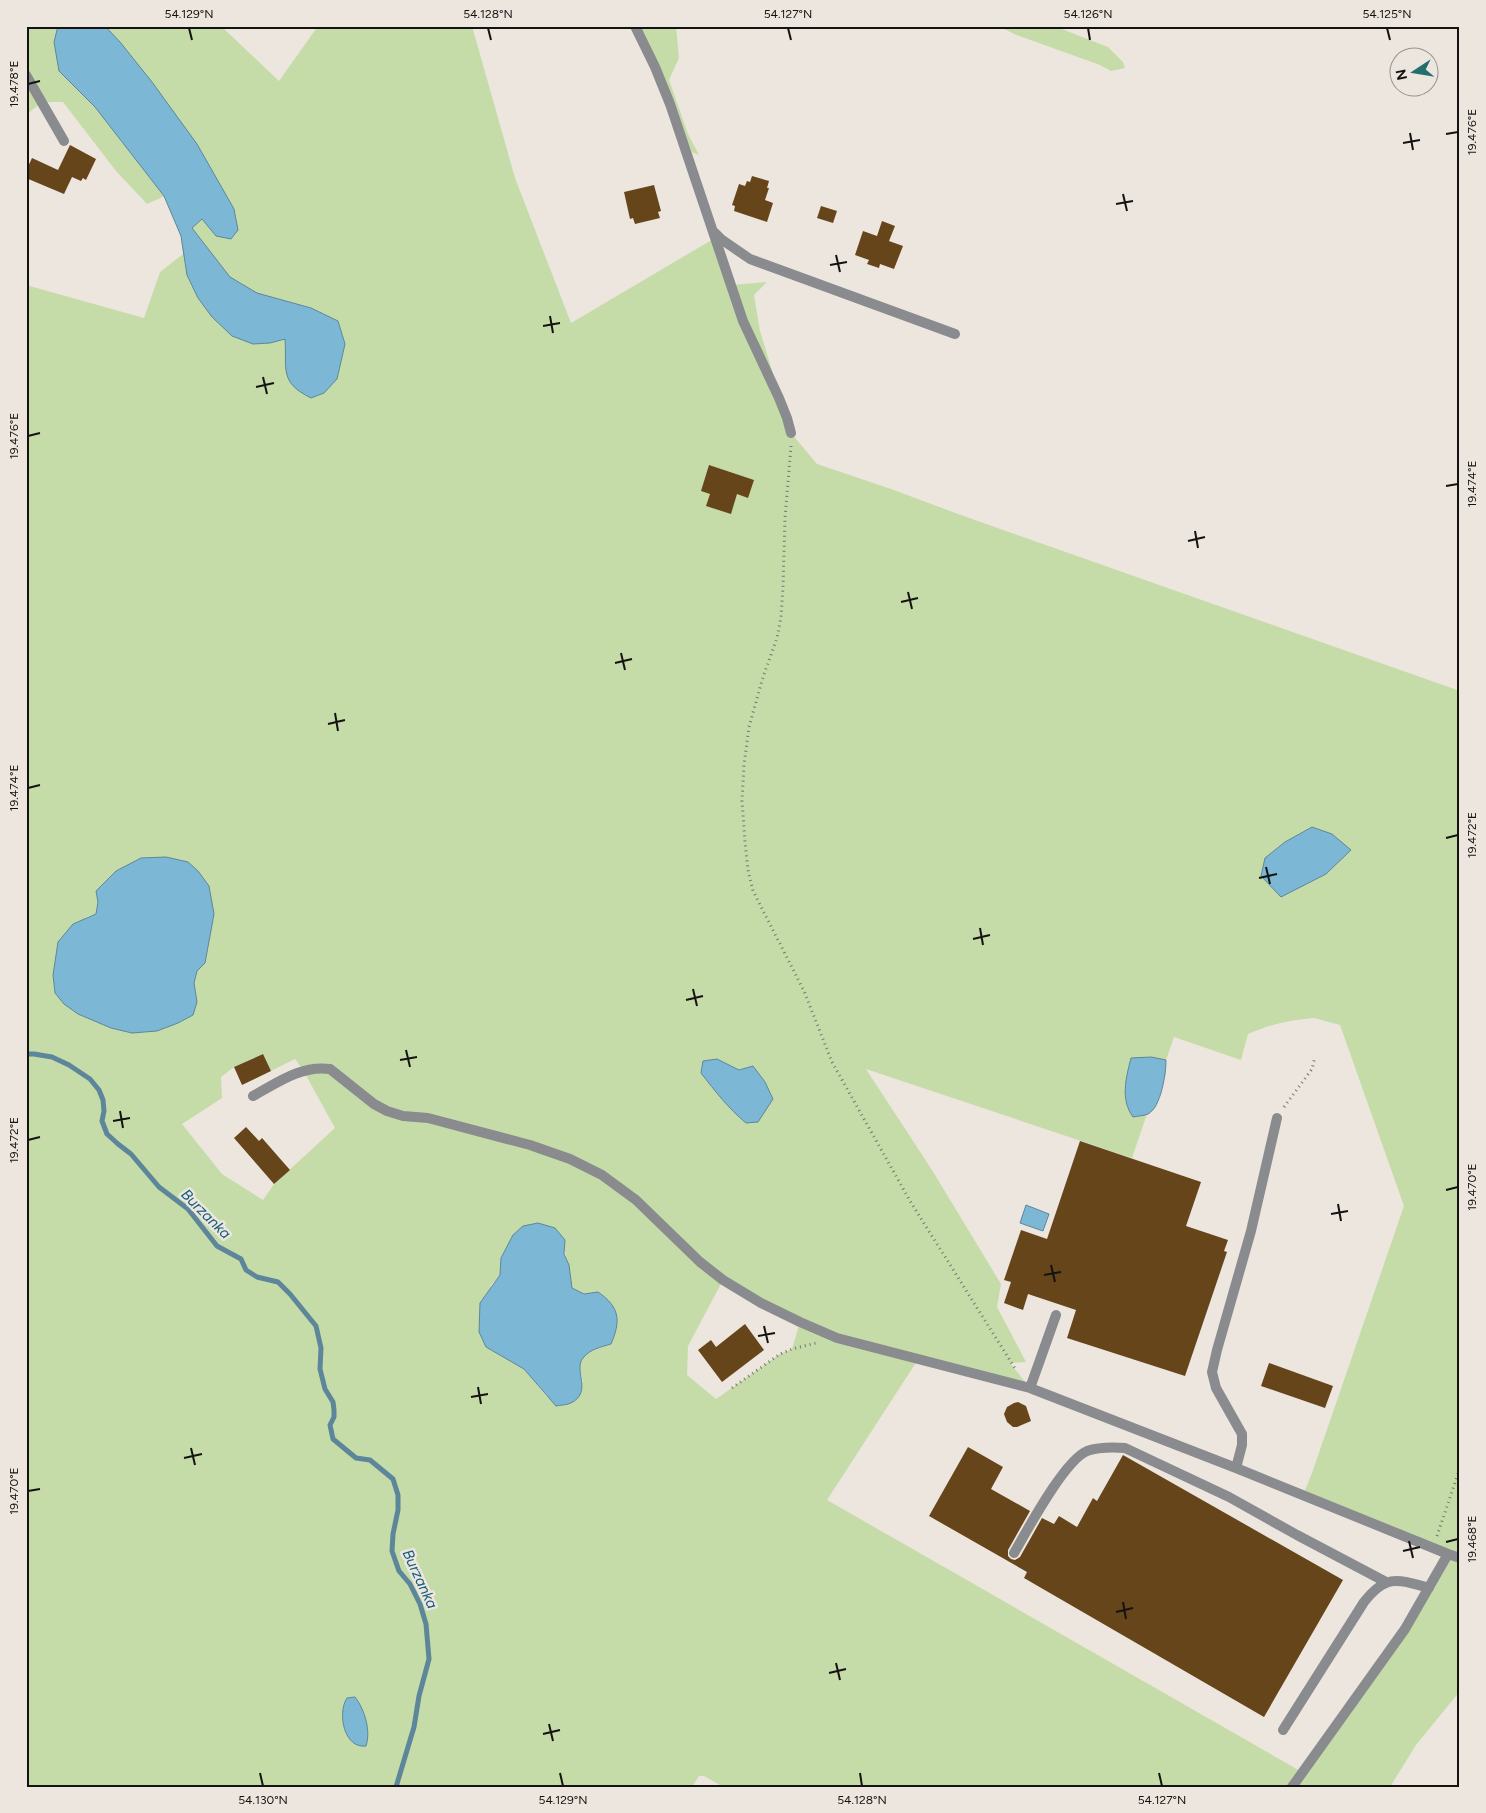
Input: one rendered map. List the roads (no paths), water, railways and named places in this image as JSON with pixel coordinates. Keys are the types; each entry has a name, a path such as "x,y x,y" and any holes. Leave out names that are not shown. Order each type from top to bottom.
{"lane":[{"path":"635,26 670,104 743,321 779,398 791,433"},
{"path":"26,75 64,141"},
{"path":"711,226 721,239 750,259 955,334"},
{"path":"253,1096 303,1070 330,1069 374,1104 387,1111 403,1116 428,1118 530,1145 570,1159 602,1175 636,1200 700,1262 723,1280 761,1303 800,1322 837,1338 1030,1388 1460,1558"},
{"path":"1236,1468 1242,1445 1242,1434 1216,1388 1212,1372 1216,1350 1251,1231 1276,1118"},
{"path":"1030,1388 1056,1315"},
{"path":"1014,1553 1071,1463 1086,1452 1114,1447 1125,1448 1229,1498 1386,1582 1408,1582 1429,1588"},
{"path":"1292,1787 1405,1629 1448,1554"},
{"path":"1282,1730 1364,1602 1374,1590 1386,1582"}],"water":[{"path":"58,26 105,26 152,82 197,144 234,209 238,230 231,239 216,236 202,219 192,228 230,277 257,293 311,308 338,321 345,344 337,379 324,393 311,398 301,392 289,380 286,367 285,339 270,343 253,344 232,336 212,317 198,298 187,275 181,236 164,196 95,107 59,71 54,42"},
{"path":"1312,827 1332,834 1351,850 1326,874 1281,897 1261,876 1265,858 1285,842"},
{"path":"166,857 188,862 198,871 209,886 214,914 205,963 197,971 194,983 197,1002 193,1015 157,1031 132,1033 111,1028 78,1014 64,1004 55,993 53,975 58,942 73,924 96,914 98,902 96,891 116,871 141,858"},
{"path":"1151,1057 1166,1060 1162,1090 1153,1110 1146,1115 1133,1117 1126,1103 1125,1096 1131,1058"},
{"path":"717,1059 739,1070 753,1066 765,1082 773,1099 758,1122 746,1123 739,1117 701,1073 703,1061"},
{"path":"1026,1205 1049,1214 1043,1231 1020,1223"},
{"path":"538,1223 555,1228 565,1240 564,1254 569,1265 572,1288 584,1294 598,1292 611,1303 617,1321 611,1344 589,1352 583,1358 580,1369 581,1393 569,1404 556,1406 524,1369 486,1347 479,1332 480,1303 500,1275 501,1258 513,1235 523,1226"},
{"path":"355,1697 362,1708 366,1721 368,1734 366,1746 352,1742 344,1729 344,1704 347,1698"}],"waterway":[{"name":"Burzanka","path":"26,1054 52,1057 69,1065 90,1079 99,1090 103,1100 104,1111 102,1121 107,1134 131,1154 159,1187 188,1209 217,1246 241,1259 246,1270 257,1277 278,1282 316,1326 321,1348 320,1369 325,1389 333,1402 334,1417 330,1425 333,1439 356,1458 370,1460 393,1479 398,1495 398,1510 392,1551 399,1571 410,1584 420,1604 426,1624 429,1659 419,1696 414,1727 396,1787"}]}
